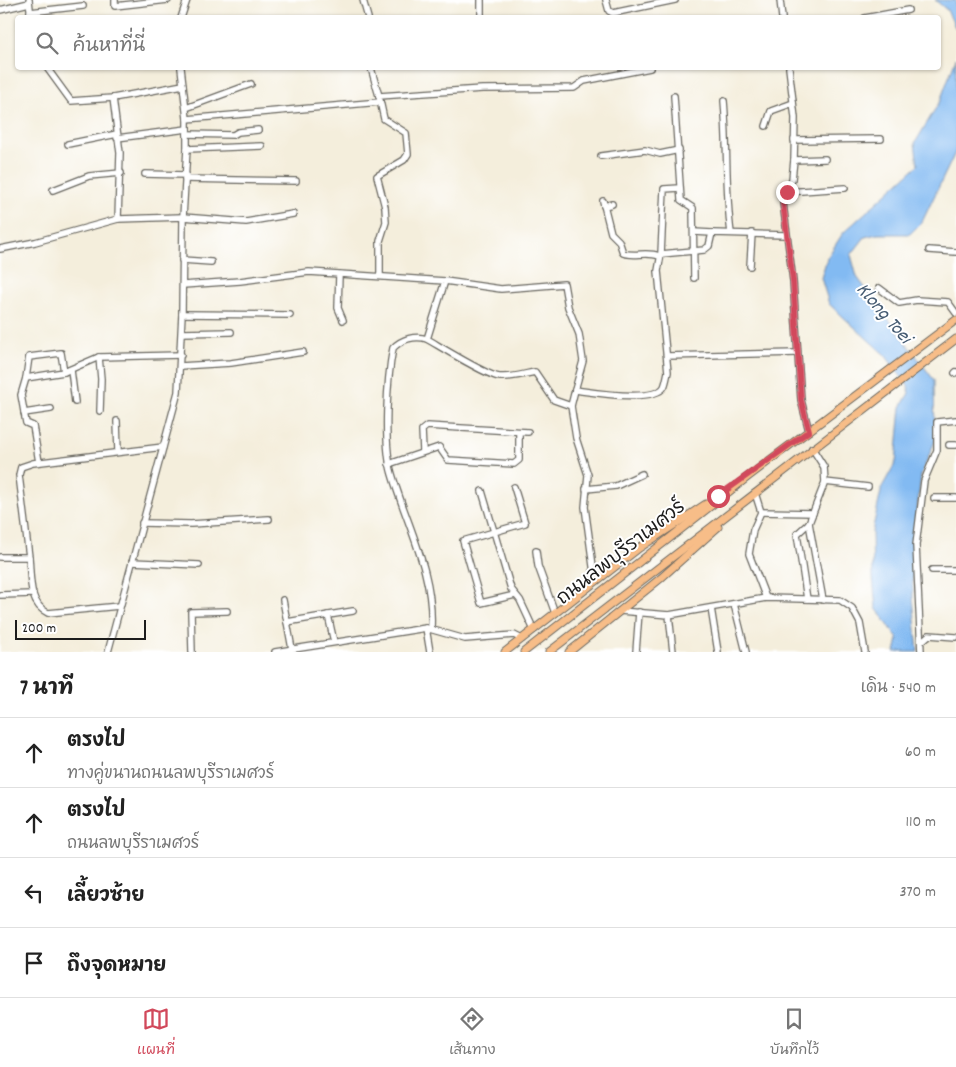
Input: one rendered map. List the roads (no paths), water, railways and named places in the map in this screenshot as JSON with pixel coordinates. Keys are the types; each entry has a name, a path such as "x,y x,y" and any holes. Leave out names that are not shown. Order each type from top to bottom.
{"main road":[{"name":"ถนนลพบุรีราเมศวร์","path":"524,652 749,476 956,320"},
{"name":"ถนนลพบุรีราเมศวร์","path":"549,652 956,339"},
{"path":"505,652 639,548 749,476"},
{"path":"569,652 661,578 755,493"}],"street":[{"path":"114,0 115,6 168,0"},
{"path":"182,15 187,0"},
{"path":"364,0 367,15"},
{"path":"480,0 481,15"},
{"path":"606,0 609,11 613,13 675,0"},
{"path":"780,0 782,15"},
{"path":"0,10 29,2 30,15 83,6"},
{"path":"881,15 908,10"},
{"path":"48,70 71,100 113,98 183,85"},
{"path":"108,652 178,392 182,333 182,217 187,149 187,119 181,70"},
{"path":"372,70 384,119 406,133 408,154 404,160 377,176 386,222 380,241 380,276"},
{"path":"187,119 482,89 574,88 584,80 639,70"},
{"path":"789,70 793,104 794,160 792,179 783,203 793,281 801,400 809,431"},
{"path":"186,108 251,84"},
{"path":"674,96 681,200 693,208 694,232 692,252 694,278"},
{"path":"113,98 121,173 118,219"},
{"path":"724,101 728,151 727,202 731,233"},
{"path":"766,126 771,111 793,104"},
{"path":"68,144 117,136 187,131 233,135 238,132 258,130"},
{"path":"794,140 881,139"},
{"path":"187,149 262,146"},
{"path":"601,156 644,150 660,154 679,150"},
{"path":"794,160 825,159"},
{"path":"53,190 89,176 121,173"},
{"path":"145,174 296,181"},
{"path":"575,390 620,395 645,394 660,391 664,387 668,372 658,271 664,189 680,188"},
{"path":"787,192 845,188"},
{"path":"612,204 604,204 611,232 620,241 623,253 630,255 642,252 660,255 704,250 709,246 712,233"},
{"path":"0,249 35,242 118,219 182,217 246,222 292,214"},
{"path":"694,232 787,235"},
{"path":"750,266 752,233"},
{"path":"929,250 956,252"},
{"path":"182,260 211,262"},
{"path":"183,285 240,281 309,272 445,281 501,289 564,284 568,308 579,334 583,362 571,406 576,438 588,475 585,507 595,581"},
{"path":"339,274 338,308 343,320"},
{"path":"427,339 445,281"},
{"path":"878,288 900,303 917,300 948,302 956,313"},
{"path":"182,314 290,314"},
{"path":"182,333 231,332"},
{"path":"430,652 424,559 389,464 388,412 393,348 403,340 420,337 467,361 490,376 501,378 535,372 554,400 571,406"},
{"path":"180,366 231,363 303,352"},
{"path":"666,356 797,353"},
{"path":"39,462 33,426 26,423 21,395 29,357 61,354 64,372"},
{"path":"26,378 71,370 99,357 181,355"},
{"path":"99,357 101,379 100,411"},
{"path":"71,370 75,402"},
{"path":"24,413 51,409"},
{"path":"921,652 915,553 922,489 937,450 937,422 956,420"},
{"path":"117,421 118,452"},
{"path":"423,451 422,430 428,426 528,432"},
{"path":"389,464 439,447 448,460 514,464 519,460 519,432"},
{"path":"119,606 48,613 38,609 33,594 18,475 21,466 39,462 163,447"},
{"path":"807,599 797,534 809,523 825,482 824,467 812,448"},
{"path":"586,489 616,486 642,474"},
{"path":"825,482 868,487"},
{"path":"514,487 526,523 462,541 481,603 515,595"},
{"path":"482,491 511,590 520,600 534,630"},
{"path":"755,493 761,512 753,530 749,554 766,598"},
{"path":"934,498 956,498"},
{"path":"761,512 813,513"},
{"path":"142,523 191,524 268,519"},
{"path":"809,523 823,600"},
{"path":"536,551 538,566 555,612"},
{"path":"0,557 29,558"},
{"path":"132,562 199,565"},
{"path":"932,570 956,570"},
{"path":"0,595 33,594"},
{"path":"620,611 668,616 766,598 840,600 852,608 860,623 865,652"},
{"path":"284,600 292,649"},
{"path":"734,604 746,652"},
{"path":"711,608 718,652"},
{"path":"192,652 191,612 227,611"},
{"path":"287,622 352,611"},
{"path":"636,652 639,612"},
{"path":"328,615 334,642"},
{"path":"668,616 673,652"},
{"path":"275,652 428,628 465,639 514,635 522,639"},
{"path":"921,642 929,635 956,637"}],"water":[{"path":"935,0 956,0 956,29 947,10"},
{"name":"Klong Toei","path":"956,58 956,151 922,222 910,234 877,234 865,237 851,255 857,277 934,380 935,441 921,475 912,555 913,596 918,652 895,652 898,639 876,608 872,532 882,487 896,462 901,407 909,393 908,386 885,355 829,304 821,278 827,258 843,233 918,165 915,143 940,101"}]}
